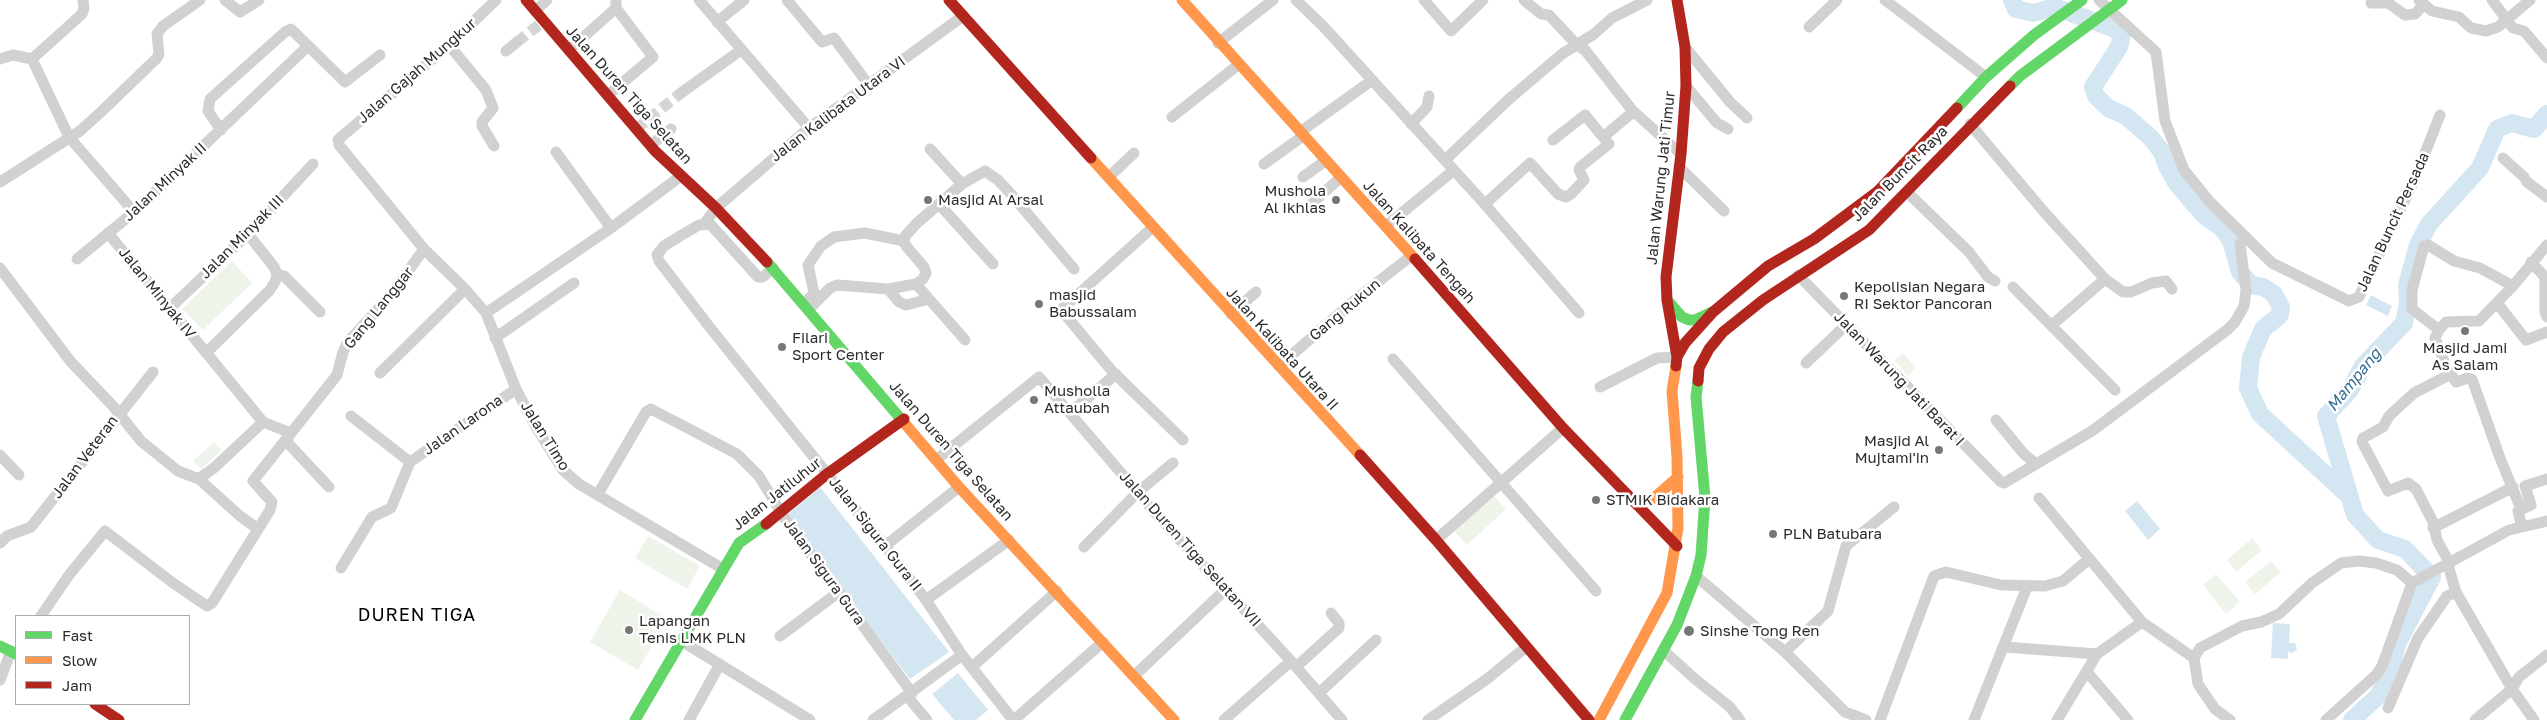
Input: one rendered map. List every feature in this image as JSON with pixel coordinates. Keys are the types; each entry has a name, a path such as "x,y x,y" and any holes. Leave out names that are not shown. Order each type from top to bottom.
{"street":[{"path":"32,59 82,14 84,8 83,0"},
{"path":"0,182 69,137 102,111 157,58 159,54 157,34 160,30 200,0"},
{"path":"225,0 240,12 259,0"},
{"name":"Jalan Gajah Mungkur","path":"338,140 449,45 496,0"},
{"name":"Jalan Duren Tiga Selatan","path":"526,0 542,23 569,50 651,145 716,208 773,268 904,419 959,487 1057,591 1172,719"},
{"path":"535,11 547,0"},
{"path":"699,0 809,128"},
{"path":"718,22 744,0"},
{"path":"787,0 822,42 834,38 868,84"},
{"name":"Jalan Kalibata Utara II","path":"949,0 1436,540 1589,720"},
{"name":"Jalan Kalibata Tengah","path":"1182,0 1218,43 1386,226 1563,428 1677,546"},
{"path":"1218,43 1273,0"},
{"path":"1296,0 1485,204 1578,312"},
{"path":"1424,0 1451,31 1483,0"},
{"path":"1524,0 1541,14 1549,15 1577,45 1585,50 1634,112 1681,154"},
{"path":"1445,160 1508,100 1562,54 1612,18 1647,0"},
{"name":"Jalan Warung Jati Timur","path":"1677,0 1685,47 1686,86 1681,154 1670,202 1667,253 1667,300 1677,357"},
{"path":"1809,27 1837,0"},
{"path":"1885,0 1986,77"},
{"name":"Jalan Buncit Persada","path":"2099,0 2156,52 2165,121 2184,170 2210,202 2272,263 2350,301 2359,298 2414,181 2440,115"},
{"name":"Jalan Buncit Raya","path":"1625,720 1677,625 1696,576 1704,535 1705,498 1696,397 1699,368 1715,340 1763,300 1798,275 1869,230 1970,124 2020,76 2122,0"},
{"path":"2492,0 2515,29 2524,31 2547,58"},
{"path":"2371,3 2379,4 2386,1 2406,15 2414,14 2422,2 2432,11 2458,17 2471,28 2494,30 2530,0"},
{"name":"Jalan Buncit Raya","path":"1677,357 1685,343 1713,312 1768,266 1814,239 1877,192 1986,77 2055,19 2080,2"},
{"path":"569,50 616,4 653,56 608,96"},
{"name":"Jalan Kalibata Utara VI","path":"716,208 809,128 963,16"},
{"path":"221,130 208,111 208,103 214,93 284,32 291,29 344,82 380,55"},
{"path":"506,51 518,42"},
{"path":"449,45 486,90 493,108 482,122 482,126 494,146"},
{"name":"Jalan Minyak II","path":"77,259 134,212 308,46"},
{"path":"1685,47 1730,102 1747,118"},
{"path":"681,93 741,50"},
{"path":"0,59 13,55 32,59"},
{"path":"32,59 69,137 134,212"},
{"path":"1172,117 1238,64"},
{"path":"1264,164 1371,81"},
{"path":"1686,86 1717,124 1728,129"},
{"path":"1411,124 1427,107 1429,96"},
{"path":"1603,136 1634,112"},
{"path":"1485,204 1530,163 1546,183 1558,194 1566,196 1578,188 1584,180 1580,167 1609,144 1584,115 1553,140"},
{"path":"1970,124 2044,213 2105,279 2123,292 2131,292 2152,283 2166,281 2172,289"},
{"path":"651,145 671,129"},
{"name":"Jalan Timo","path":"338,140 379,196 424,249 465,289 486,313 516,389 536,427 563,470 579,484 723,569"},
{"path":"930,149 962,184"},
{"path":"556,152 611,228"},
{"path":"1109,177 1134,153"},
{"path":"2503,158 2527,182 2547,197"},
{"path":"1303,177 1325,160"},
{"name":"Jalan Minyak III","path":"170,308 248,234 313,164"},
{"path":"1679,167 1724,211"},
{"path":"1386,226 1454,170"},
{"path":"904,241 917,223 962,184 985,171 990,173 1011,194 1074,269"},
{"path":"486,313 611,228 681,176"},
{"path":"1308,207 1340,178"},
{"path":"1907,192 1969,252 1988,277 1995,281"},
{"path":"939,204 993,264"},
{"name":"Jalan Sigura Gura II","path":"716,208 704,224 664,246 659,251 658,259 885,546 926,600 962,655 1013,720"},
{"path":"704,224 714,226 758,277 763,277 773,268"},
{"path":"1153,227 1063,308 1068,318 1116,374 1183,440"},
{"path":"865,233 904,241 926,273 923,279 916,284 888,289 837,284 807,306 814,293 808,265 821,246 834,238 865,233"},
{"name":"Jalan Minyak IV","path":"108,234 263,422"},
{"path":"248,234 274,267 277,274 284,276 320,312"},
{"path":"1996,420 2024,454 2036,463 2092,431 2227,330 2235,322 2244,306 2246,290 2240,244"},
{"path":"2521,509 2500,458 2472,379 2468,378 2456,382 2449,375 2435,338 2438,330 2446,322 2479,321 2513,286 2547,245"},
{"path":"2438,330 2412,309 2412,290 2424,246 2454,261 2480,268 2513,286"},
{"name":"Gang Langgar","path":"288,437 340,369 343,352 348,342 390,296 424,249"},
{"name":"Gang Rukun","path":"1279,366 1355,300 1411,256"},
{"path":"2531,262 2545,277 2545,312 2547,317"},
{"name":"Jalan Veteran","path":"0,268 57,346 120,415 109,425 31,527 20,533 7,536 0,542"},
{"name":"Jalan Minyak IV","path":"206,353 270,290 277,274"},
{"name":"Jalan Warung Jati Barat I","path":"1798,275 2001,482 2009,482 2036,463"},
{"path":"2052,325 2105,279"},
{"path":"495,338 574,283"},
{"path":"916,284 965,340"},
{"path":"813,286 822,296"},
{"path":"2013,287 2116,390"},
{"path":"380,372 465,289"},
{"path":"888,289 899,302 906,305 929,299"},
{"path":"1231,314 1256,292"},
{"path":"1667,300 1675,311 1689,320 1695,320 1713,312"},
{"path":"2497,302 2526,340 2547,332"},
{"path":"1806,363 1846,325"},
{"path":"1599,720 1666,593 1677,546 1678,477 1672,391 1677,357 1657,358 1600,387"},
{"path":"1393,359 1596,591"},
{"path":"153,372 120,415 141,441 158,457 178,471 199,479 258,530"},
{"path":"1070,412 1116,374"},
{"path":"2449,375 2414,393 2389,416 2383,427 2363,438 2362,442 2386,489 2389,491 2408,483 2412,485 2433,522 2433,528 2455,587 2512,689 2534,720"},
{"name":"Jalan Duren Tiga Selatan VII","path":"936,460 1039,377 1138,492 1294,664 1342,720"},
{"name":"Jalan Larona","path":"341,568 372,517 391,508 410,462 516,389"},
{"name":"Jalan Sigura Gura","path":"598,494 646,412 651,409 657,410 737,454 759,476 782,513 927,720"},
{"name":"Jalan Larona","path":"351,416 410,462"},
{"name":"Jalan Jatiluhur","path":"635,720 680,640 739,543 782,513 827,474 904,419"},
{"path":"199,479 215,467 263,422 288,437 329,487"},
{"path":"1436,540 1563,428"},
{"path":"42,615 69,575 104,532 207,606 212,604 270,510 272,502 253,481 288,437"},
{"path":"0,456 19,475"},
{"path":"1084,547 1138,492 1174,463"},
{"path":"1635,503 1653,499 1678,477"},
{"path":"2522,527 2518,512 2531,505 2525,486 2547,479"},
{"path":"885,546 959,487"},
{"path":"2433,528 2513,487"},
{"path":"2039,498 2142,622 2194,658"},
{"path":"1785,652 1828,611 1846,546 1894,507"},
{"path":"2326,720 2377,674 2416,581 2447,567 2499,535 2547,521"},
{"path":"926,600 1009,540"},
{"path":"1880,720 1934,576 1946,572 1979,582 2027,587 2058,584 2089,559"},
{"path":"2230,720 2214,709 2198,684 2194,658 2200,648 2242,626 2261,622 2280,614 2312,583 2341,563 2359,561 2376,563 2397,570 2416,581"},
{"path":"1696,576 1785,652 1845,712 1866,720"},
{"path":"1974,720 2005,648 2027,587"},
{"path":"2388,708 2418,638 2455,587"},
{"path":"1134,676 1226,590"},
{"path":"972,667 1057,591"},
{"path":"780,636 839,592"},
{"path":"1224,720 1339,628 1339,623 1331,613"},
{"path":"2057,720 2088,673 2097,654 2142,622"},
{"path":"680,640 810,720"},
{"path":"1319,693 1376,640"},
{"path":"1013,720 1103,642"},
{"path":"1428,720 1487,679 1526,647"},
{"path":"2005,648 2097,654"},
{"path":"1664,650 1695,679 1730,707 1740,720"},
{"path":"0,680 12,652"},
{"path":"873,720 962,655"},
{"path":"2475,720 2512,689 2519,677 2547,655"},
{"path":"689,720 720,664"},
{"path":"2088,673 2128,720"},
{"path":"96,705 119,720"}],"shaded area":[{"path":"232,261 252,283 203,330 182,309"},
{"path":"1903,353 1916,368 1908,376 1894,360"},
{"path":"214,442 222,450 201,469 193,461"},
{"path":"1492,494 1506,509 1467,545 1453,530"},
{"path":"648,536 700,566 687,589 635,558"},
{"path":"2252,538 2262,550 2236,572 2227,560"},
{"path":"2271,561 2281,572 2255,594 2245,582"},
{"path":"2216,574 2240,602 2226,614 2203,585"},
{"name":"Lapangan Tenis LMK PLN","path":"620,590 668,619 638,670 590,642"}],"water":[{"path":"2371,295 2392,306 2388,316 2366,305"},
{"path":"820,487 949,652 910,679 786,516"},
{"path":"2137,501 2160,529 2148,540 2125,511"},
{"path":"2273,623 2290,624 2289,643 2295,643 2297,649 2293,653 2288,652 2288,659 2271,658"},
{"path":"958,673 988,710 976,720 954,720 932,694"}],"waterway":[{"path":"2012,0 2016,9 2034,13 2054,7 2113,28 2122,35 2119,47 2093,87 2096,96 2108,108 2126,116 2151,138 2162,152 2176,182 2206,217 2223,229 2231,241 2240,272 2251,285 2263,287 2274,294 2281,307 2280,315 2263,329 2251,357 2248,388 2260,414 2350,497"},
{"name":"Mampang","path":"2352,720 2379,695 2392,664 2397,644 2432,577 2405,549 2378,540 2355,515 2326,416 2350,390 2363,366 2404,323 2408,303 2407,285 2418,245 2429,224 2480,168 2497,129 2512,123 2534,129 2547,114"}],"tunnel":[{"path":"517,42 540,24"},
{"path":"636,129 681,93"}],"traffic: fast":[{"path":"1957,108 1986,77 2034,35 2082,0"},
{"path":"2010,86 2020,76 2122,0"},
{"path":"767,262 906,425"},
{"path":"1667,300 1682,317 1689,320 1695,320 1712,312"},
{"path":"1625,720 1677,625 1696,576 1701,555 1705,498 1696,397 1698,381"},
{"path":"635,720 739,543 766,524"},
{"path":"0,646 15,654"}],"traffic: slow":[{"path":"1182,0 1415,259"},
{"path":"1091,158 1360,455"},
{"path":"1599,720 1667,593 1678,528 1677,457 1672,391 1676,366"},
{"path":"906,425 959,487 1174,720"},
{"path":"1635,503 1653,499 1678,477"}],"traffic: jam":[{"path":"526,0 655,151 716,208 767,262"},
{"path":"949,0 1091,158"},
{"path":"1677,0 1685,47 1686,86 1681,154 1666,277 1667,300 1677,357"},
{"path":"1698,381 1699,368 1709,349 1723,332 1763,300 1869,230 2010,86"},
{"path":"1676,366 1677,357 1685,343 1713,312 1768,266 1814,239 1877,192 1957,108"},
{"path":"1415,259 1563,428 1677,546"},
{"path":"766,524 827,474 904,419"},
{"path":"1360,455 1436,540 1589,720"},
{"path":"96,705 119,720"}],"place":[{"name":"Masjid Al Arsal","path":"928,200"},
{"name":"Mushola Al Ikhlas","path":"1336,200"},
{"name":"Kepolisian Negara RI Sektor Pancoran","path":"1844,296"},
{"name":"masjid Babussalam","path":"1039,304"},
{"name":"Masjid Jami As Salam","path":"2465,331"},
{"name":"Filari Sport Center","path":"782,347"},
{"name":"Musholla Attaubah","path":"1034,400"},
{"name":"Masjid Al Mujtami'in","path":"1939,450"},
{"name":"STMIK Bidakara","path":"1596,500"},
{"name":"PLN Batubara","path":"1773,534"},
{"name":"Lapangan Tenis LMK PLN","path":"629,630"},
{"name":"Sinshe Tong Ren","path":"1689,631"}],"district":[{"name":"DUREN TIGA","path":"417,615"}]}
